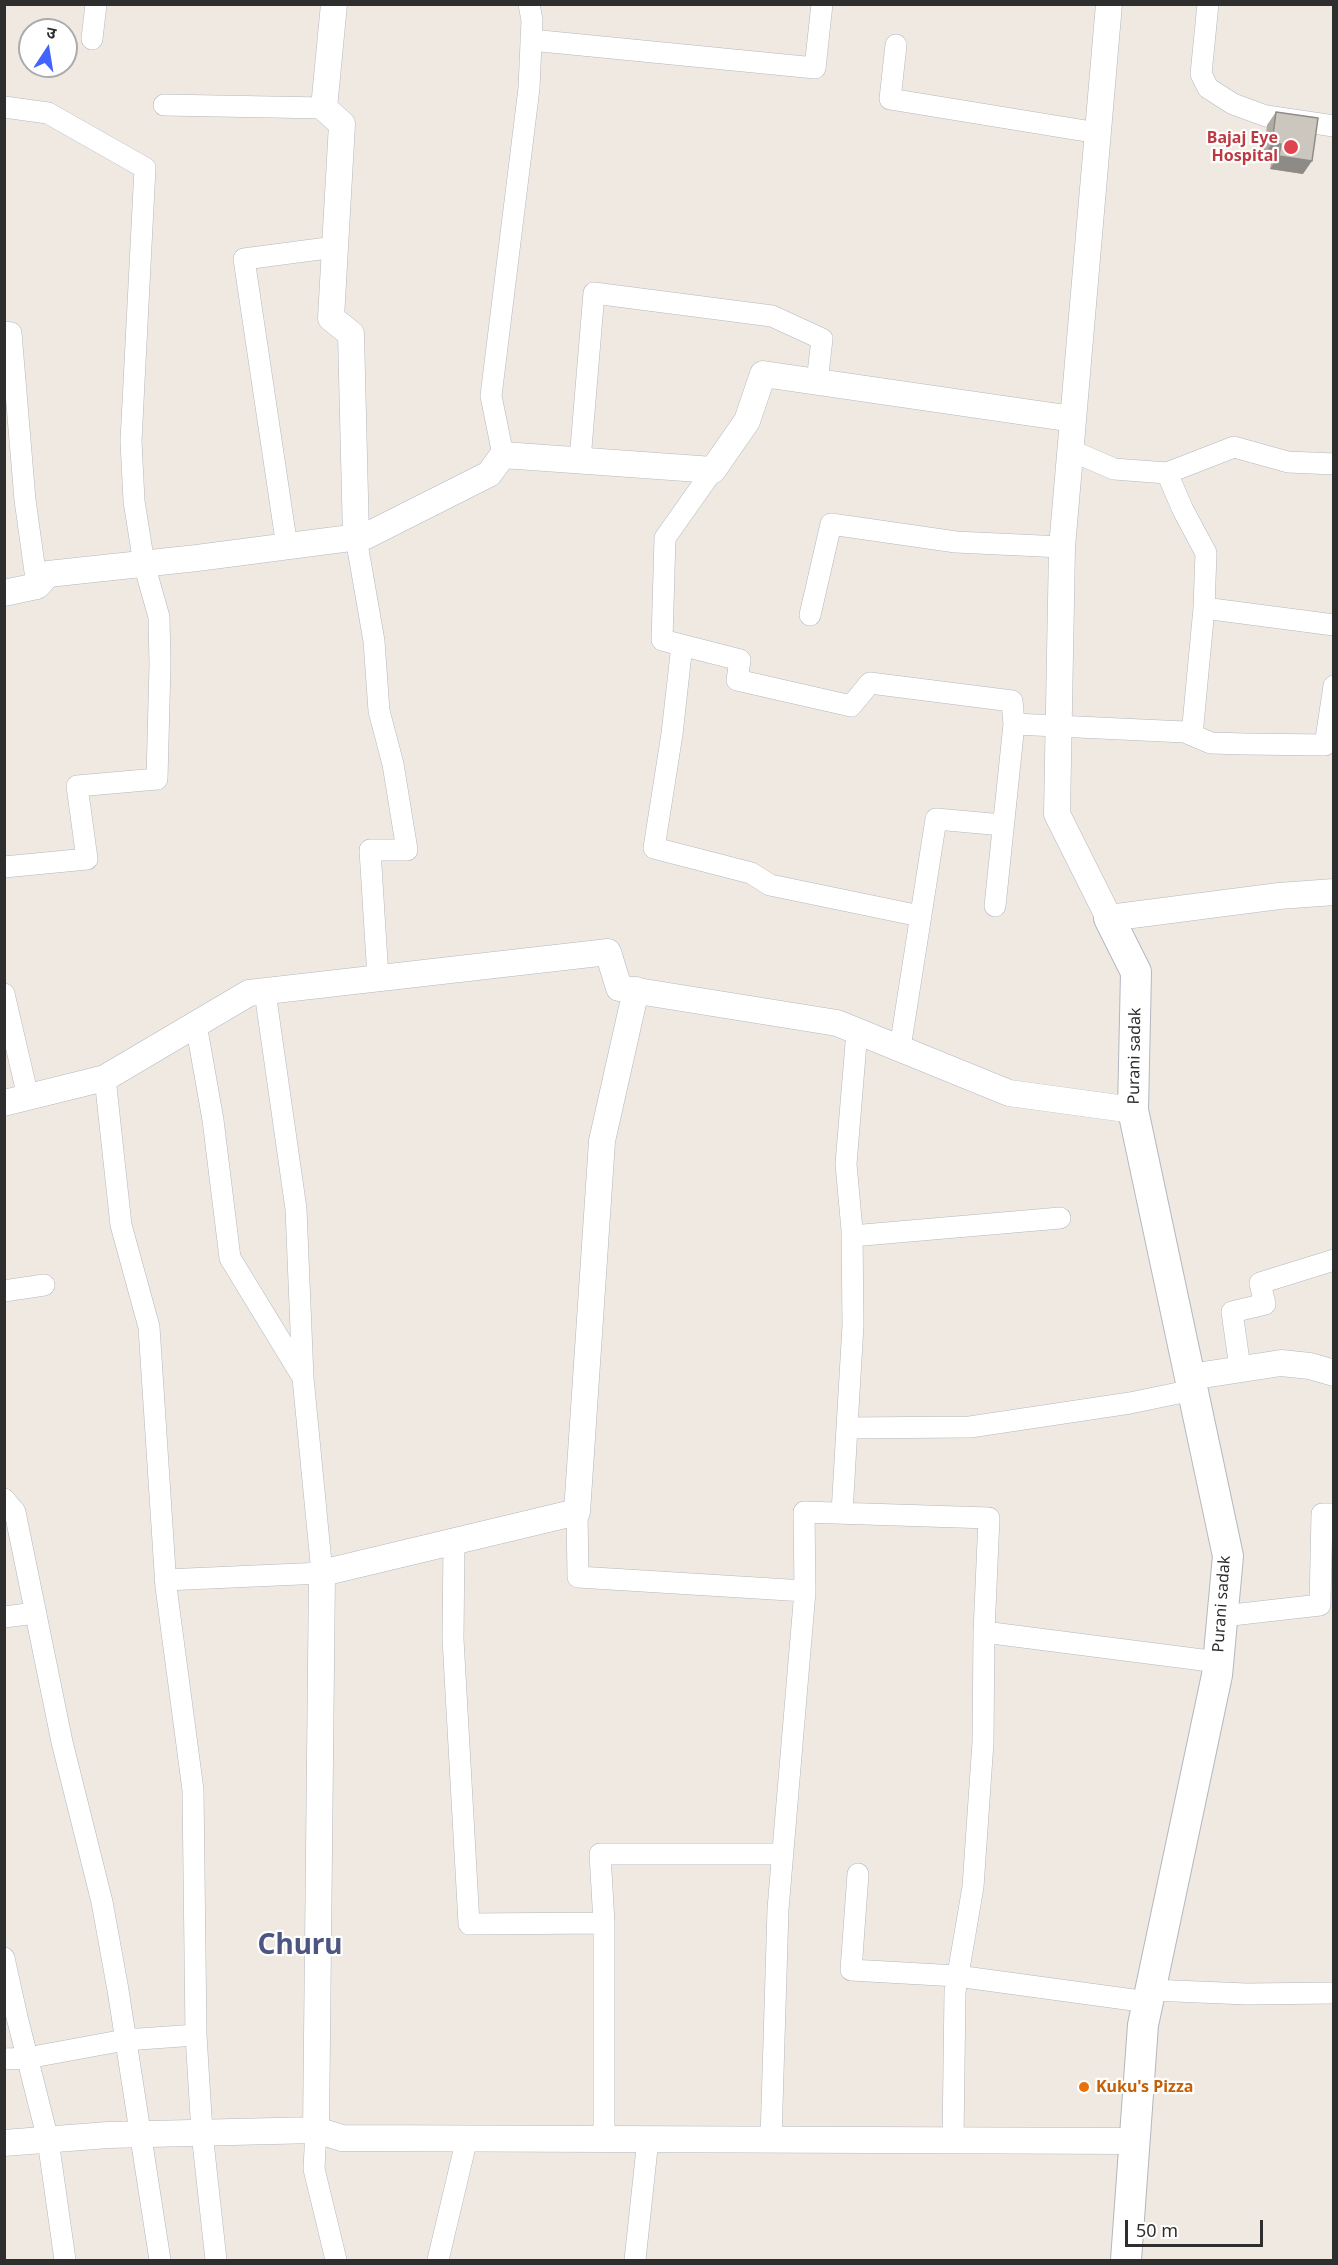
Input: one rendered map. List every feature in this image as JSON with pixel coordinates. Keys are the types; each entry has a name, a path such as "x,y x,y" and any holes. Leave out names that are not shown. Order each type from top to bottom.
{"main road":[{"name":"Purani sadak","path":"1109,918 1136,972 1133,1110 1228,1556 1217,1675 1143,2025 1126,2260"}],"street":[{"path":"92,39 96,4"},
{"path":"324,108 334,4"},
{"path":"4,593 37,586 48,574 366,536 489,474 503,455 491,396 530,88 532,20 530,4"},
{"path":"531,40 815,68 822,4"},
{"path":"1109,4 1062,546 1057,814 1109,918 1279,896 1334,892"},
{"path":"1208,4 1201,74 1208,88 1233,104 1266,116 1334,126"},
{"path":"896,45 890,99 1098,133"},
{"path":"164,105 324,108 342,124 331,318 351,334 356,538 374,641 379,711 393,764 407,850 370,850 378,978"},
{"path":"4,107 48,113 145,168 131,441 134,501 144,564 159,617 160,664 157,779 77,786 87,860 4,867"},
{"path":"287,547 244,259 335,248"},
{"path":"580,460 594,293 772,316 822,339 817,382"},
{"path":"4,332 11,333 25,500 37,586"},
{"path":"994,906 1014,724 1012,701 870,683 851,706 737,680 740,660 662,640 665,538 747,421 763,374 1073,419"},
{"path":"1070,450 1114,469 1167,473 1234,447 1288,462 1334,464"},
{"path":"503,455 712,470"},
{"path":"1167,473 1206,553 1204,608 1192,735"},
{"path":"810,615 831,524 957,542 1062,546"},
{"path":"1204,608 1334,625"},
{"path":"682,645 672,734 654,848 751,873 770,885 920,916"},
{"path":"1014,724 1185,732 1211,743 1325,745 1334,686"},
{"path":"900,1048 936,819 1003,825"},
{"path":"4,994 16,1100 105,1078 249,993 608,951 619,988 837,1023 1009,1093 1133,1110"},
{"path":"636,990 602,1141 578,1512 578,1576 805,1592"},
{"path":"265,992 296,1209 303,1378 322,1573 314,2169 336,2260"},
{"path":"196,1024 213,1120 230,1258 303,1378"},
{"path":"842,1513 853,1325 852,1236 846,1164 857,1031"},
{"path":"105,1078 121,1225 149,1327 165,1580 193,1790 196,2035 202,2133 216,2260"},
{"path":"852,1236 1060,1218"},
{"path":"1239,1368 1232,1312 1265,1304 1260,1283 1334,1260"},
{"path":"4,1291 44,1286"},
{"path":"847,1428 970,1427 1130,1403 1239,1368 1281,1363 1310,1366 1334,1373"},
{"path":"4,1499 15,1512 62,1742 102,1902 160,2260"},
{"path":"165,1580 322,1573 578,1512"},
{"path":"771,2139 777,1909 805,1592 804,1512 989,1518 984,1632 983,1742 974,1876 955,1992 953,2140"},
{"path":"1222,1616 1320,1605 1322,1514 1334,1514"},
{"path":"454,1542 453,1639 469,1924 603,1923"},
{"path":"4,1617 36,1613"},
{"path":"984,1632 1218,1662"},
{"path":"604,2139 603,1923 600,1854 782,1854"},
{"path":"858,1874 851,1970 957,1976 1149,1996 1334,1992"},
{"path":"4,1958 48,2140 64,2260"},
{"path":"4,2060 126,2040 196,2035"},
{"path":"4,2143 141,2134 316,2130 342,2138 1134,2141"},
{"path":"438,2260 467,2138"},
{"path":"635,2260 648,2139"}],"building":[{"path":"1276,112 1318,118 1312,161 1279,156 1281,144 1272,143"}],"place":[{"name":"Bajaj Eye Hospital","path":"1291,147"},
{"name":"Kuku's Pizza","path":"1084,2087"}],"district":[{"name":"Churu","path":"300,1946"}]}
